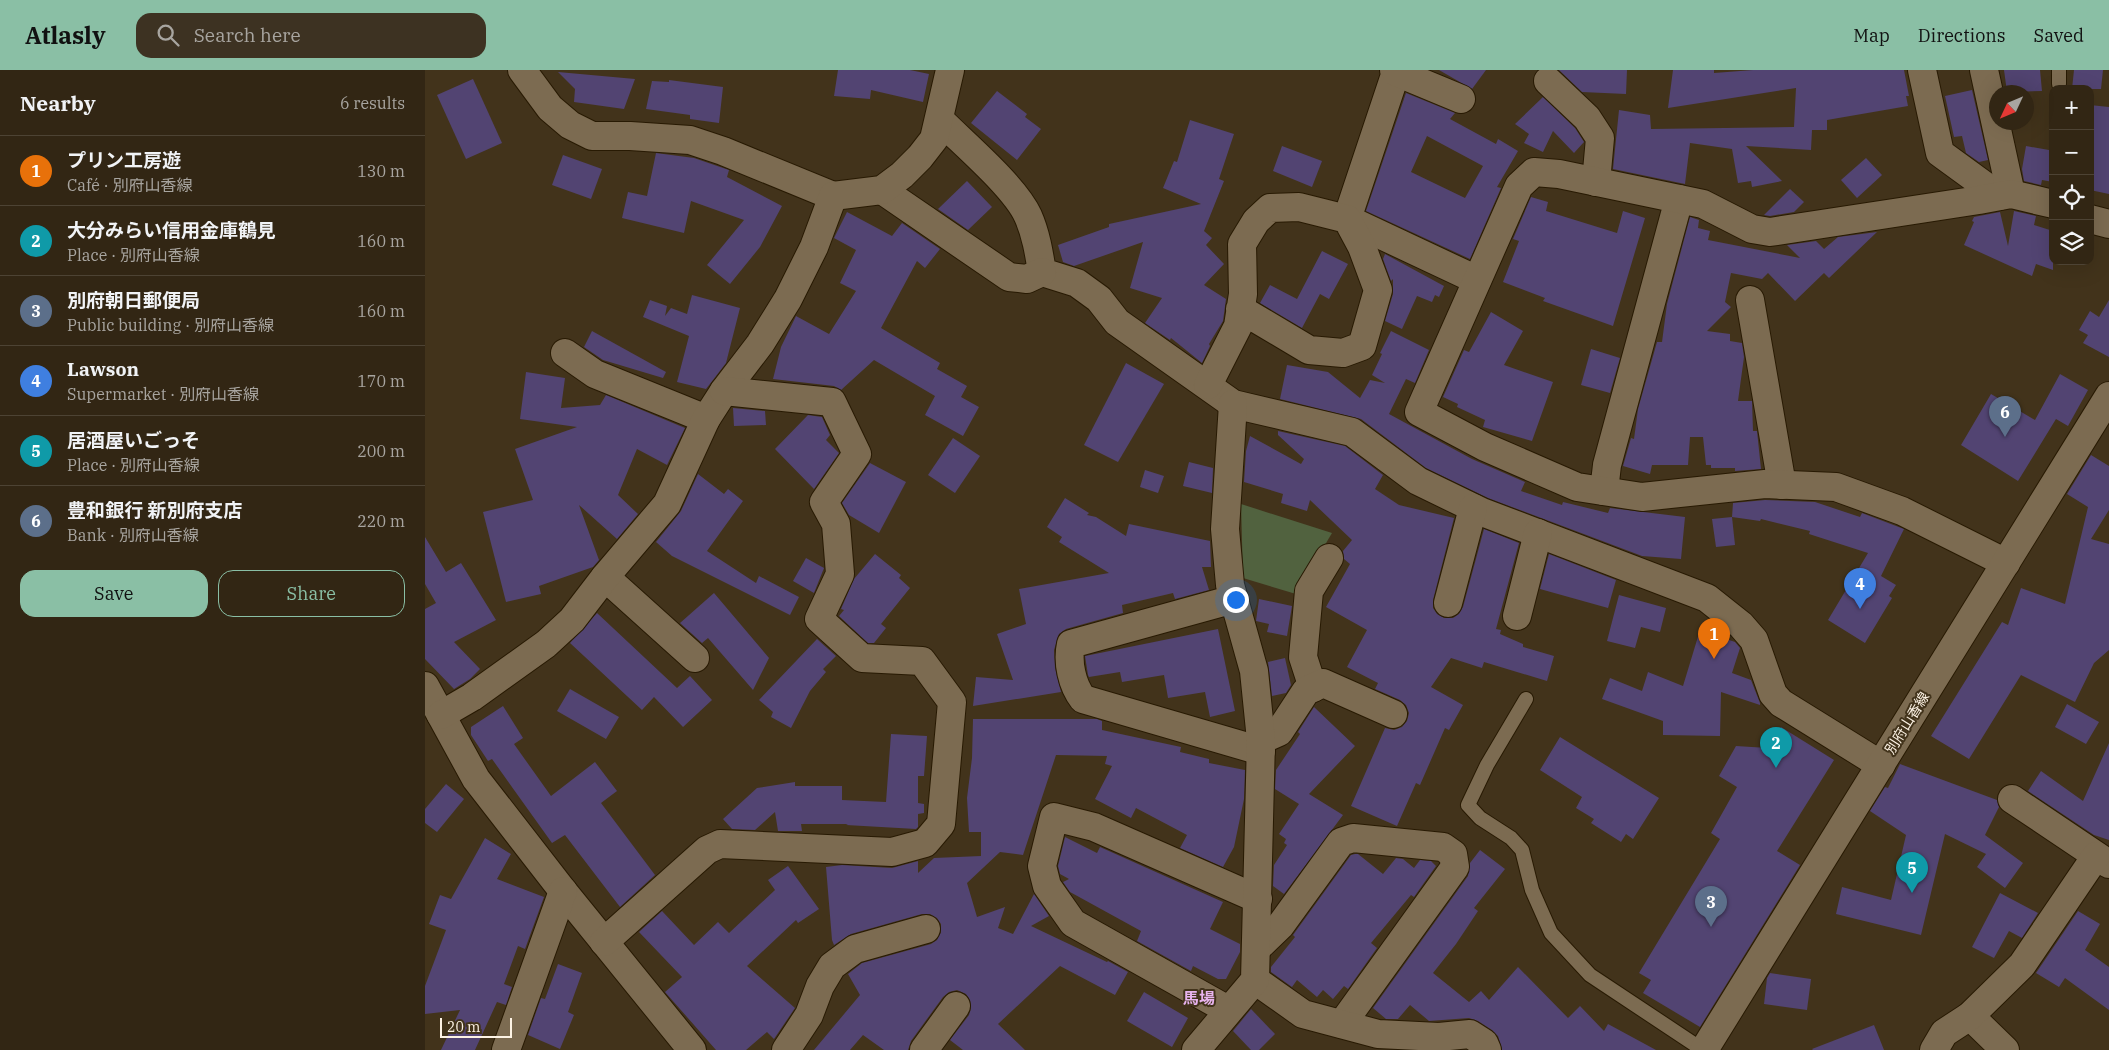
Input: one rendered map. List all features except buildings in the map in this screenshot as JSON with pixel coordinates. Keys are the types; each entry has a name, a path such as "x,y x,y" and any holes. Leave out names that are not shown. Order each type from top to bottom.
{"street":[{"path":"522,70 550,108 570,125 592,136 630,136 690,140 723,151 833,196 882,190 902,175 920,157 934,139 940,120 950,70"},
{"path":"1923,70 1939,154 2005,195"},
{"path":"1984,70 2005,195"},
{"path":"1241,309 1309,350 1343,354 1361,346 1378,290 1362,247 1347,218 1395,71 1461,99"},
{"path":"1548,81 1587,118 1599,138 1596,182"},
{"path":"940,120 1010,191 1027,215 1036,238 1042,272"},
{"path":"2006,563 1902,511 1836,487 1765,484 1642,497 1577,487 1485,447 1419,412 1519,186 1534,172 1559,174 1703,204 1752,229 1770,232 2005,195 2049,203"},
{"path":"882,190 1009,277 1027,279 1042,272 1077,283 1099,299 1117,322 1233,404 1352,432 1418,481 1473,508 1707,598 1717,604 1741,625 1754,640 1773,694 1781,703 1881,765"},
{"path":"441,715 472,697 546,644 572,620 605,576 667,504 706,419 724,391 760,344 788,299 814,247 833,196"},
{"path":"1604,491 1607,465 1679,199"},
{"path":"1208,385 1238,326 1243,294 1242,244 1256,221 1269,208 1299,207 1347,218 1477,280"},
{"path":"2094,220 2109,224"},
{"path":"1750,300 1782,485"},
{"path":"565,353 595,374 706,419"},
{"path":"604,942 707,850 721,844 892,852 925,842 941,824 952,702 923,661 862,658 819,619 840,574 836,524 824,502 857,454 833,402 724,391"},
{"name":"別府山香線","path":"1703,1050 2109,396"},
{"path":"1195,1050 1227,1010 1255,980 1261,746 1254,671 1231,585 1225,529 1233,404"},
{"path":"1448,603 1473,508"},
{"path":"1517,616 1538,533"},
{"path":"1313,688 1303,657 1309,590 1329,558"},
{"path":"605,576 695,658"},
{"path":"1234,599 1071,644 1069,654 1076,689 1083,700 1261,746"},
{"path":"1261,746 1279,732 1307,691 1323,682 1393,714"},
{"path":"425,686 476,780 692,1050"},
{"path":"1934,1050 1944,1033 1970,1016 2022,965 2103,860 2012,799"},
{"path":"1227,1010 1073,924 1047,886 1042,866 1054,817 1094,827 1258,899"},
{"path":"1256,949 1280,926 1341,842 1353,838 1443,847 1453,854 1455,867 1343,1024"},
{"path":"506,1050 563,890"},
{"path":"786,1050 809,1015 820,986 832,966 855,949 926,929"},
{"path":"1255,980 1303,1014 1378,1034 1439,1037 1469,1034 1484,1044 1487,1050"},
{"path":"924,1050 957,1006"},
{"path":"1970,1016 2005,1050"}],"lane":[{"path":"1526,700 1487,765 1467,805 1480,818 1511,838 1522,850 1532,890 1551,933 1590,975 1703,1050"}],"green space":[{"path":"1241,504 1332,533 1296,594 1243,578"}],"place":[{"name":"豊和銀行 新別府支店","path":"2005,437"},
{"name":"Lawson","path":"1860,609"},
{"name":"プリン工房遊","path":"1714,659"},
{"name":"大分みらい信用金庫鶴見","path":"1776,768"},
{"name":"居酒屋いごっそ","path":"1912,893"},
{"name":"別府朝日郵便局","path":"1711,927"}],"district":[{"name":"馬場","path":"1199,998"}]}
